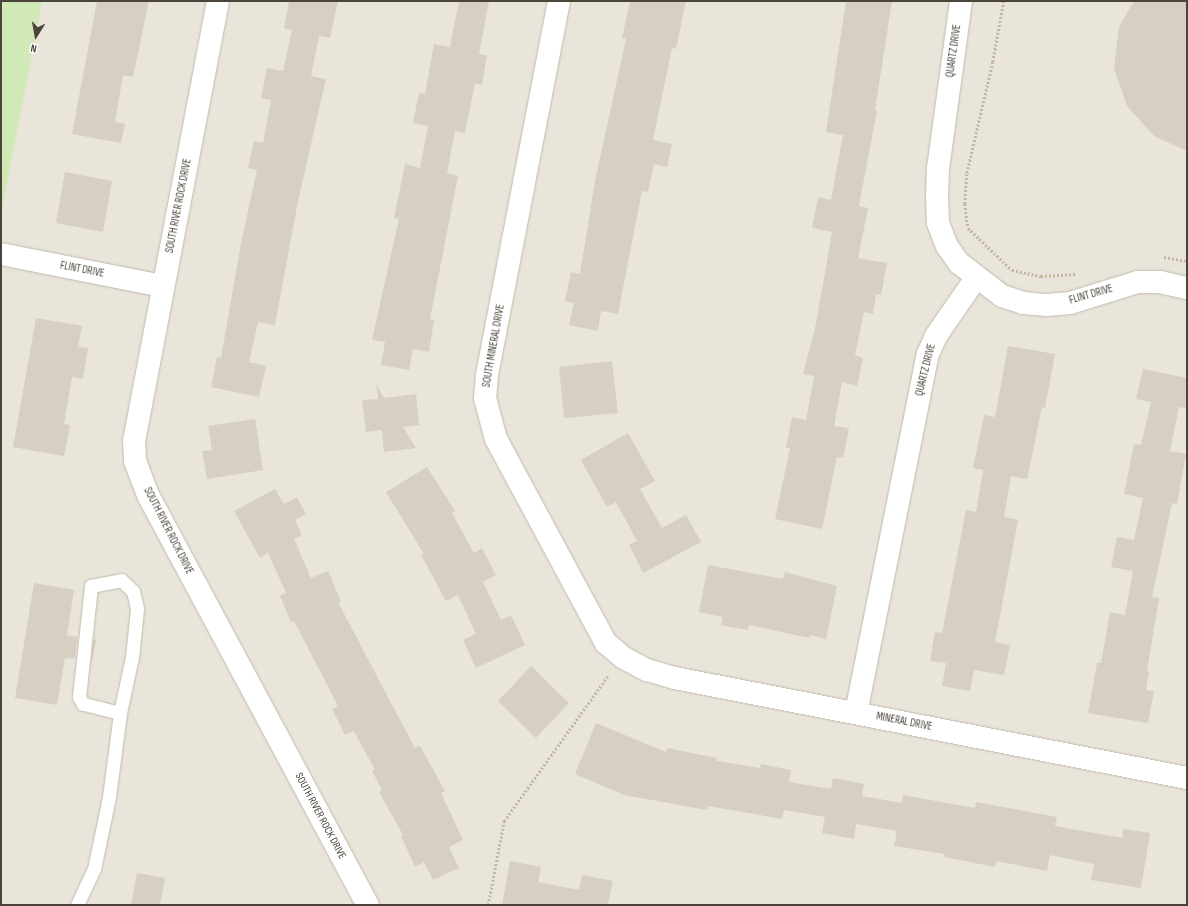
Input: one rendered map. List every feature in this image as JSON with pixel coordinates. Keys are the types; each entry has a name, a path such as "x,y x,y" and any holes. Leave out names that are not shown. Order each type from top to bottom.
{"street":[{"name":"SOUTH RIVER ROCK DRIVE","path":"218,1 134,440 136,461 149,498 368,905"},
{"name":"SOUTH MINERAL DRIVE","path":"559,1 487,376 485,398 496,439 617,666"},
{"name":"QUARTZ DRIVE","path":"856,713 928,354 936,336 976,278 959,263 947,246 938,223 938,168 962,1"},
{"name":"FLINT DRIVE","path":"1,254 163,286"},
{"name":"FLINT DRIVE","path":"976,278 1002,296 1023,303 1047,305 1070,303 1138,282 1160,282 1187,288"},
{"name":"MINERAL DRIVE","path":"617,666 646,670 675,678 1187,778"}],"lane":[{"path":"77,905 94,869 109,797 120,713 132,657 137,609 133,590 121,580 91,586 79,697 84,704 120,713"}],"path":[{"path":"1004,1 993,62 967,174 965,204 968,228 1012,270 1041,276 1080,273"},
{"path":"1162,257 1187,261"},
{"path":"488,905 504,821 617,666"}],"shaded area":[{"path":"41,1 1187,1 1187,905 1,905 1,216"}],"green space":[{"path":"1,1 42,1 1,216"}],"building":[{"path":"97,1 149,1 133,77 123,75 115,122 125,124 121,143 72,134"},
{"path":"289,1 338,1 330,38 319,36 311,76 326,79 298,201 275,325 258,322 249,362 266,366 259,397 211,387 217,357 221,358 241,243 257,170 248,168 254,141 263,143 271,100 261,98 267,68 283,71 292,30 284,28"},
{"path":"459,1 489,1 479,54 487,55 482,85 475,83 465,133 455,131 447,173 458,176 430,319 434,320 429,352 413,349 409,370 381,365 385,342 372,340 399,219 394,218 405,164 420,168 428,126 413,123 419,93 425,94 434,44 450,47"},
{"path":"630,1 686,1 676,49 672,48 653,140 672,144 667,167 654,164 648,192 642,191 618,314 601,311 598,331 569,325 574,303 565,301 571,272 580,274 595,181 626,39 622,38"},
{"path":"846,1 892,1 875,110 877,110 859,206 868,208 858,258 887,263 881,295 876,294 873,314 864,312 855,355 863,358 857,386 842,382 834,426 849,428 843,458 837,457 822,529 775,519 790,448 786,448 792,417 806,420 814,376 803,374 816,324 832,232 812,228 818,197 831,200 843,135 826,132"},
{"path":"1134,1 1187,1 1187,151 1154,136 1127,106 1114,68 1119,27"},
{"path":"65,172 112,181 103,232 56,223"},
{"path":"36,318 82,326 78,347 88,348 83,379 72,377 64,424 70,425 64,456 13,447"},
{"path":"1008,346 1055,354 1045,408 1042,407 1027,479 1011,476 1004,517 1018,520 995,642 1010,645 1004,675 974,670 970,691 942,686 946,663 930,661 935,632 942,633 966,510 976,512 983,470 973,468 984,415 995,417"},
{"path":"612,361 618,413 564,418 559,367"},
{"path":"1143,369 1187,378 1187,408 1179,407 1170,451 1186,454 1177,504 1172,503 1152,597 1159,598 1147,671 1149,671 1146,690 1154,691 1148,723 1088,713 1097,663 1101,663 1110,612 1125,615 1133,571 1111,567 1117,537 1134,540 1143,498 1124,494 1134,444 1141,445 1151,402 1136,399"},
{"path":"376,383 384,398 416,394 419,425 403,427 416,448 384,452 382,430 366,432 362,400 378,399"},
{"path":"255,419 263,470 207,479 202,451 212,450 208,426"},
{"path":"628,433 655,481 640,489 662,528 686,515 701,542 643,573 629,545 637,541 616,502 607,507 581,460"},
{"path":"427,467 455,511 452,513 474,553 482,548 496,575 483,582 501,620 511,615 525,645 476,668 463,640 476,634 458,595 446,601 421,555 424,554 386,492"},
{"path":"275,489 284,504 297,497 306,514 295,520 302,535 294,539 311,578 328,571 341,601 338,602 415,748 420,746 445,791 441,793 463,840 449,847 459,868 433,880 424,862 415,867 401,836 403,835 379,792 382,790 372,771 375,770 354,731 345,735 332,709 338,706 294,621 291,622 280,596 286,593 268,553 260,558 234,511"},
{"path":"708,565 783,579 785,572 837,586 826,639 810,635 810,638 749,625 748,630 721,625 723,617 699,612"},
{"path":"34,583 74,590 67,635 77,637 75,659 65,658 57,705 15,698"},
{"path":"93,639 96,640 91,662"},
{"path":"531,666 569,703 536,738 498,701"},
{"path":"596,723 666,752 667,748 717,758 717,761 760,768 761,764 791,770 789,782 831,789 833,778 864,784 862,796 902,803 903,795 975,808 976,802 1057,817 1055,826 1099,834 1122,838 1123,829 1150,833 1141,888 1091,880 1094,864 1050,855 1047,871 996,861 995,867 944,857 945,854 894,846 897,831 856,824 854,839 822,833 825,817 784,810 782,819 708,806 707,810 624,795 575,774"},
{"path":"510,861 541,867 538,882 579,890 582,875 613,881 608,905 502,905"},
{"path":"137,873 165,878 160,905 131,905"}]}
